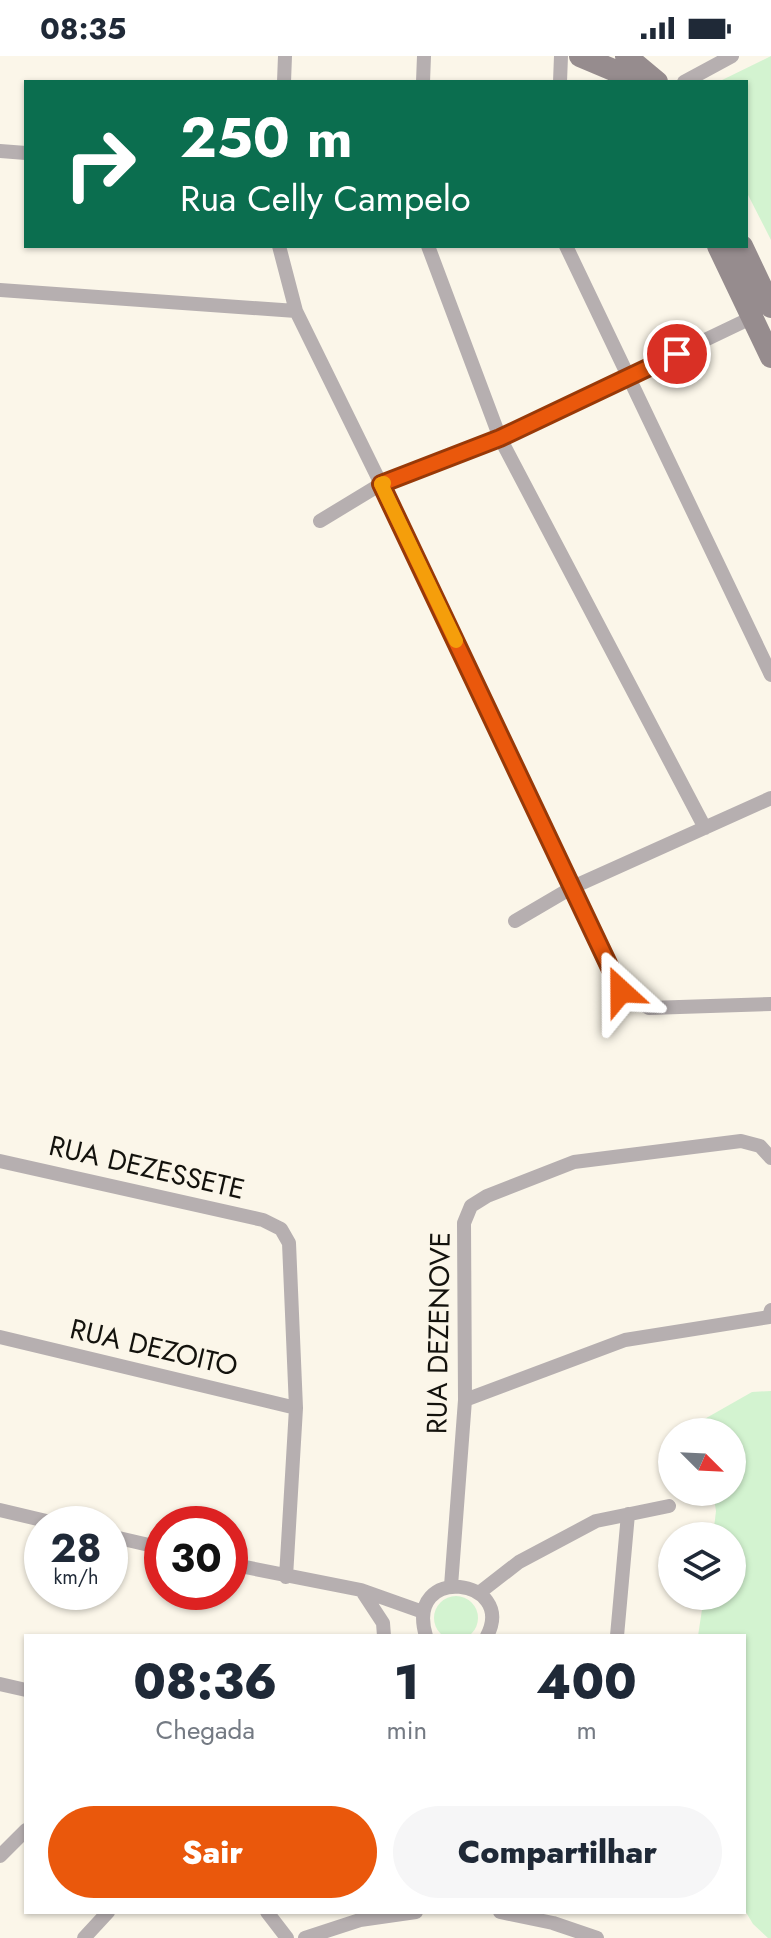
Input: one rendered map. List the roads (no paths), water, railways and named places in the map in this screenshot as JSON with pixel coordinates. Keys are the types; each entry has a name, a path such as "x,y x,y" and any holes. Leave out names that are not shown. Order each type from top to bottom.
{"street":[{"path":"284,80 285,56"},
{"path":"423,80 424,56"},
{"path":"560,80 561,56"},
{"path":"580,56 618,72 626,80"},
{"path":"626,56 655,80"},
{"path":"688,80 732,56"},
{"path":"0,151 24,153"},
{"path":"280,248 296,311 621,991 649,1008 771,1004"},
{"path":"429,248 500,438 705,828"},
{"path":"567,248 771,675"},
{"path":"719,248 761,312"},
{"path":"743,248 771,357"},
{"path":"0,290 296,311"},
{"path":"320,521 381,484 500,438 761,312"},
{"path":"515,921 573,887 771,798"},
{"name":"RUA DEZENOVE","path":"451,1586 465,1400 464,1223 471,1206 487,1196 574,1162 741,1141 760,1146 771,1158"},
{"name":"RUA DEZESSETE","path":"0,1161 263,1220 281,1229 289,1243 296,1408"},
{"path":"465,1400 625,1340 770,1314"},
{"name":"RUA DEZOITO","path":"0,1337 296,1408"},
{"path":"286,1577 296,1408"},
{"path":"479,1593 519,1562 596,1521 669,1506"},
{"path":"0,1510 24,1516"},
{"path":"617,1634 628,1514"},
{"path":"248,1568 361,1590 422,1627 429,1600 439,1591 451,1586 471,1588 488,1604 492,1617 488,1634"},
{"path":"361,1590 383,1623 384,1634"},
{"path":"0,1684 24,1690"},
{"path":"0,1856 24,1832"},
{"path":"84,1938 106,1914"},
{"path":"269,1914 287,1938"},
{"path":"305,1938 360,1920 402,1914"},
{"path":"510,1914 553,1923 594,1937"}]}
